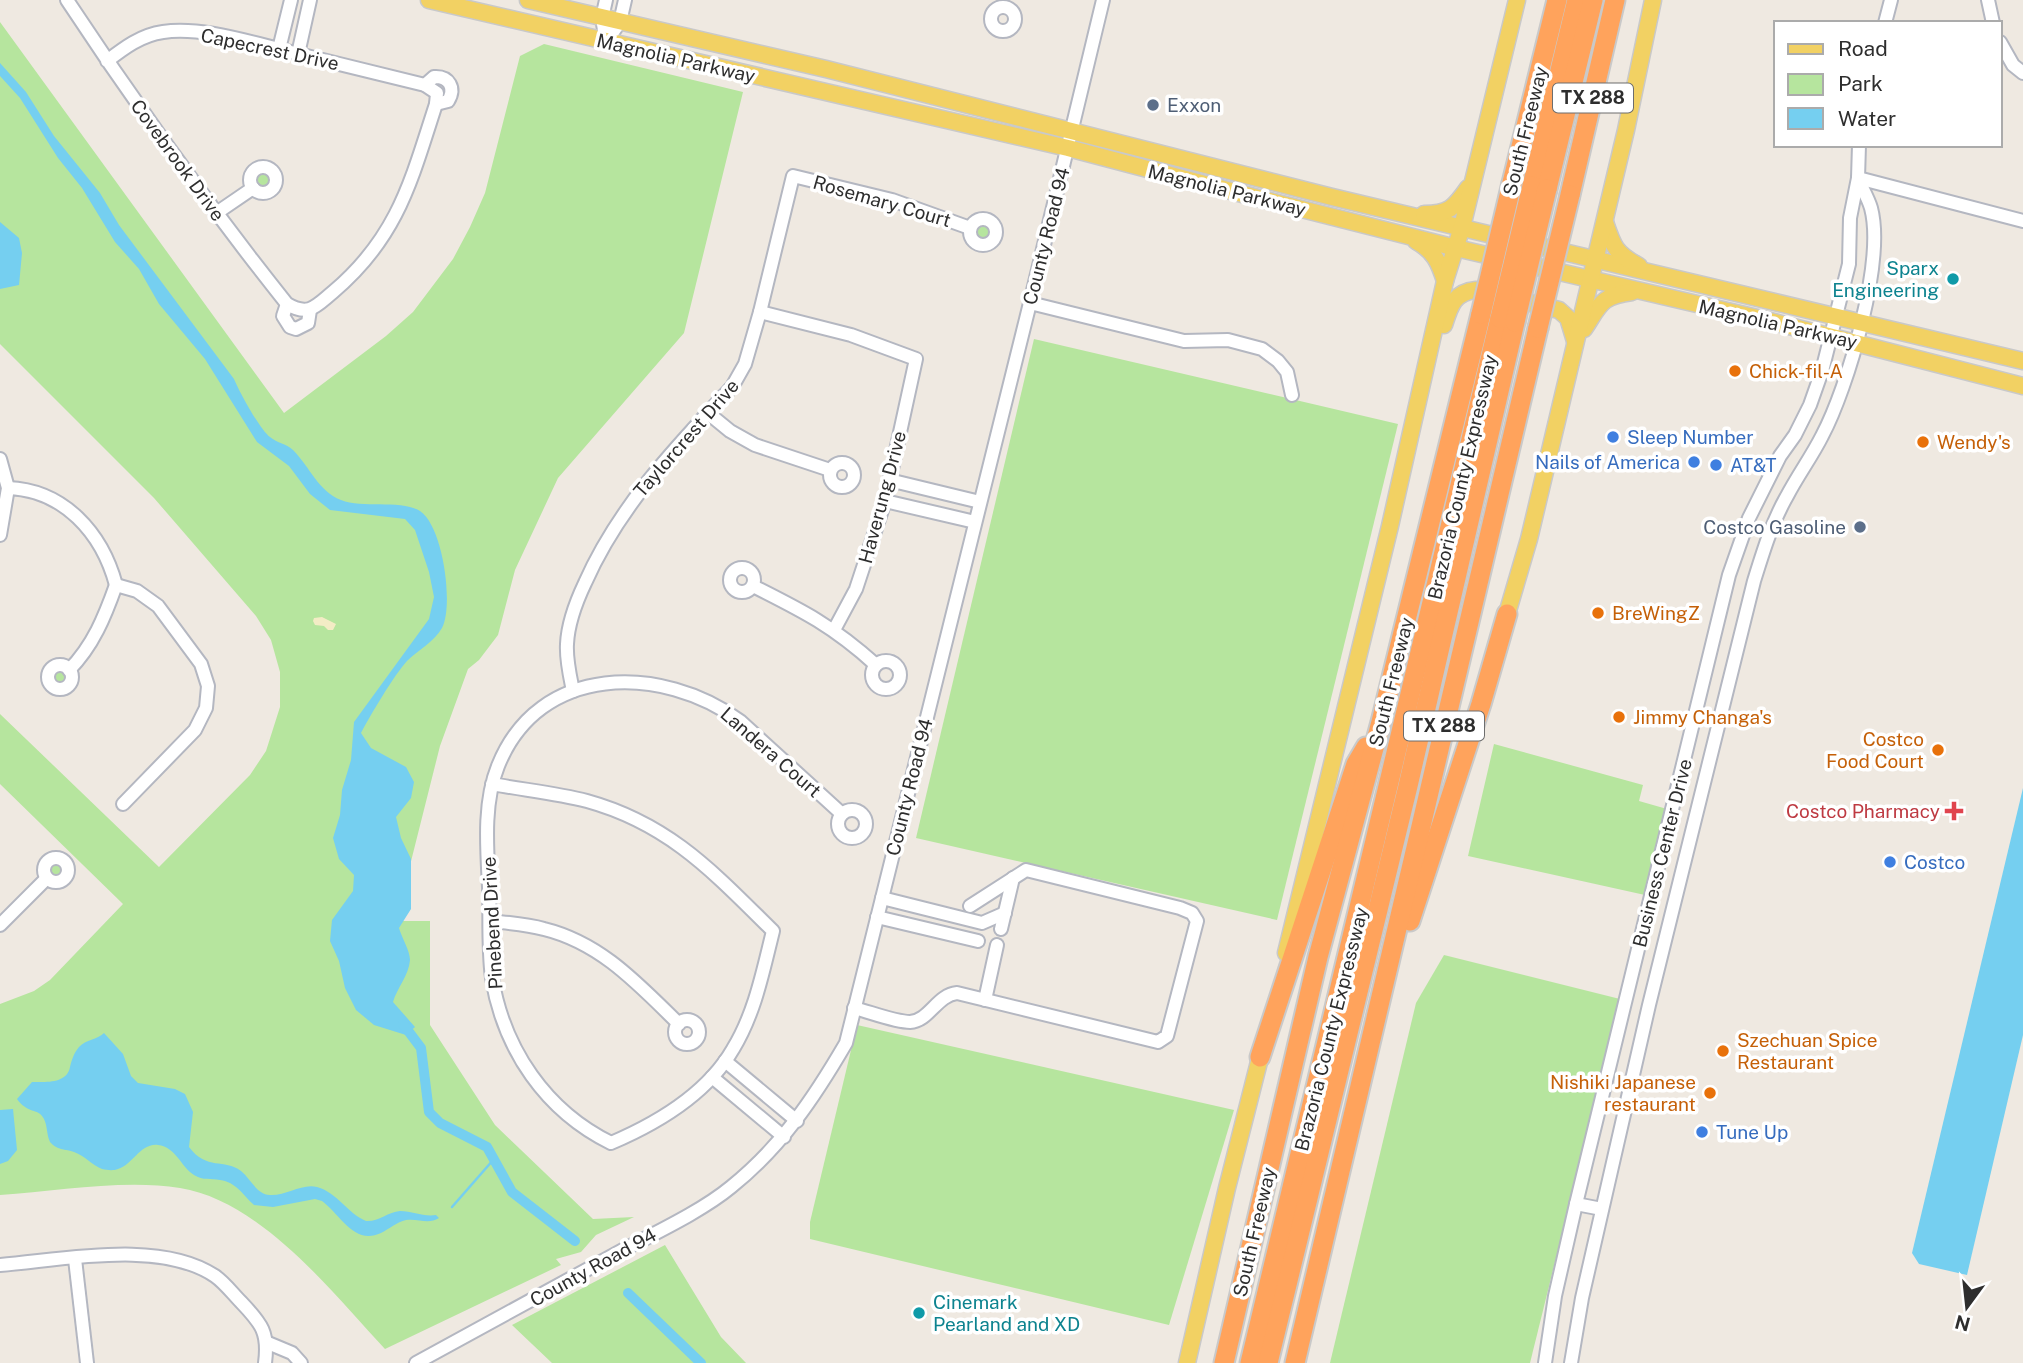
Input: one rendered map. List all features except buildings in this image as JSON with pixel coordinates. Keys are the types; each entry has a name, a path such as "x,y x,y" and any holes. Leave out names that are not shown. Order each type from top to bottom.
{"highway":[{"name":"South Freeway","path":"1224,1363 1318,957 1381,722 1499,318 1512,183 1557,0"},
{"name":"Brazoria County Expressway","path":"1540,188 1577,0"},
{"name":"Brazoria County Expressway","path":"1250,1363 1499,318 1540,188 1593,0"},
{"name":"TX 288","path":"1295,1363 1615,0"},
{"name":"Brazoria County Expressway","path":"1268,1363 1411,773 1499,318"},
{"path":"1350,1123 1419,891 1481,704 1507,614"},
{"path":"1260,1057 1356,764 1381,722"}],"main road":[{"name":"Magnolia Parkway","path":"429,0 1068,148 1456,248 1855,342 2023,386"},
{"name":"Magnolia Parkway","path":"528,0 845,74 1254,177 2023,361"},
{"path":"1187,1363 1227,1188 1390,526 1445,281 1462,227 1517,0"},
{"path":"1507,614 1529,539 1576,343 1653,0"},
{"path":"841,96 845,74"},
{"path":"1188,180 1240,184 1248,183 1254,177"},
{"path":"1406,214 1448,211 1456,205 1473,180"},
{"path":"1605,221 1613,248 1625,258 1653,273"},
{"path":"1401,234 1428,248 1439,261 1445,281"},
{"path":"1427,359 1443,328 1449,308 1465,291 1476,290 1559,310 1568,317 1576,343"},
{"path":"1576,343 1604,299 1641,291"}],"street":[{"name":"Covebrook Drive","path":"67,0 215,214 298,308"},
{"path":"279,50 291,0"},
{"path":"298,54 310,0"},
{"path":"606,0 602,18 606,42"},
{"path":"606,42 620,22 625,0"},
{"name":"County Road 94","path":"416,1363 675,1222 729,1189 784,1137 797,1121 819,1090 845,1043 1103,0"},
{"path":"1886,21 1891,0"},
{"path":"1988,0 1993,21"},
{"name":"Capecrest Drive","path":"107,61 135,41 151,34 172,31 234,38 425,85 428,80 440,76 450,83 452,89 448,101 436,99 408,189 386,234 355,272 298,308"},
{"path":"2002,48 2013,65 2023,73"},
{"path":"1859,147 1858,178 2023,221"},
{"name":"Rosemary Court","path":"793,176 892,200 970,228"},
{"name":"Taylorcrest Drive","path":"573,691 568,667 569,625 590,572 604,544 638,492 741,374 760,312 793,176"},
{"name":"Business Center Drive","path":"1545,1359 1555,1296 1576,1204 1729,575 1762,489 1810,405 1833,337 1849,264 1850,218 1858,178"},
{"name":"Business Center Drive","path":"1571,1361 1582,1298 1649,1005 1754,581 1785,499 1823,436 1860,324 1875,252 1871,208 1858,178"},
{"path":"215,214 253,188"},
{"path":"1030,303 1184,341 1228,341 1262,349 1278,360 1287,372 1292,395"},
{"name":"Haverung Drive","path":"760,312 851,335 916,359 885,500 856,589 834,630"},
{"path":"708,413 755,445 830,470"},
{"path":"0,459 8,488 0,535"},
{"path":"889,480 980,502"},
{"path":"8,488 28,489 58,501 102,545 110,564 116,585 104,619 80,659 69,670"},
{"path":"885,500 975,522"},
{"path":"1729,575 1754,581"},
{"path":"116,585 137,591 158,606 201,664 208,686 206,708 195,730 123,804"},
{"path":"752,586 788,602 834,630 876,665"},
{"name":"Landera Court","path":"573,691 601,684 644,682 664,685 705,699 740,722 842,814"},
{"name":"Pinebend Drive","path":"573,691 555,700 526,723 505,752 492,784 488,847 492,974 495,994 513,1045 525,1066 553,1102 585,1130 611,1143 658,1120 712,1077"},
{"path":"492,784 585,801 609,808 656,829 713,871 773,931 751,1009 734,1048 712,1077 784,1137"},
{"path":"1677,791 1700,796"},
{"path":"854,1008 909,1022 919,1020 947,994 957,993 1158,1042 1167,1036 1197,921 1192,913 1026,870 970,906"},
{"path":"0,925 47,878"},
{"path":"1001,929 1013,878"},
{"path":"882,898 982,923 1004,913"},
{"path":"877,917 978,940 993,961"},
{"path":"490,921 542,928 587,945 623,970 679,1024"},
{"path":"978,940 982,923"},
{"path":"985,1000 997,946"},
{"path":"1627,994 1649,1005"},
{"path":"725,1061 797,1121"},
{"path":"1576,1204 1602,1209"},
{"path":"0,1265 130,1253 172,1258 195,1265 217,1277 260,1322 268,1343 265,1363"},
{"path":"75,1259 86,1363"},
{"path":"268,1343 292,1353 302,1363"},
{"path":"1545,1359 1571,1361"}],"green space":[{"path":"0,22 284,413 386,336 413,312 453,259 485,193 520,56 544,44 743,92 684,333 558,478 515,570 498,635 479,660 468,669 440,746 396,921 430,921 430,1025 495,1125 593,1219 634,1217 596,1235 581,1252 556,1259 561,1265 385,1349 293,1252 239,1211 210,1196 180,1188 137,1185 0,1195 0,1004 34,991 50,980 123,904 0,784 0,714 159,867 250,775 266,751 280,707 280,672 271,640 256,616 154,498 0,344"},
{"path":"261,167 269,171 273,179 269,187 261,191 253,187 249,179 253,171"},
{"path":"984,221 992,225 996,233 992,241 984,245 976,241 972,233 976,225"},
{"path":"1034,339 1398,424 1277,920 916,838"},
{"path":"61,665 69,669 73,677 69,685 61,689 53,685 49,677 53,669"},
{"path":"1494,744 1643,785 1639,801 1667,809 1645,895 1468,856"},
{"path":"56,859 64,863 68,871 64,879 56,883 48,879 44,871 48,863"},
{"path":"1444,955 1620,999 1530,1363 1330,1363 1416,1003"},
{"path":"857,1025 1234,1110 1169,1325 810,1239 810,1222"},
{"path":"665,1245 721,1337 746,1363 552,1363 512,1325"}],"sand":[{"path":"322,617 336,624 333,630 315,625 314,618"}],"water":[{"path":"0,63 26,92 54,136 100,193 119,225 234,379 266,433 293,450 320,485 333,496 350,503 412,507 428,519 435,532 446,585 447,602 442,628 435,638 402,667 361,733 371,748 406,767 414,782 411,798 396,817 401,838 411,859 411,909 399,928 410,960 393,1002 415,1027 406,1035 374,1025 356,1010 345,988 339,961 330,941 332,920 353,891 354,875 339,859 333,838 351,760 354,722 429,619 434,597 415,530 405,519 330,510 310,494 289,466 257,442 205,359 159,304 139,269 115,242 82,188 58,158 20,98 0,76"},
{"path":"0,222 19,238 22,253 19,285 0,289"},
{"path":"2023,788 2023,1035 1967,1275 1919,1264 1912,1253"},
{"path":"104,1033 123,1054 131,1076 138,1083 175,1089 185,1094 193,1112 189,1147 202,1159 235,1167 261,1192 276,1195 311,1186 317,1187 331,1194 366,1221 400,1211 436,1215 439,1218 431,1221 406,1220 381,1233 363,1235 348,1227 322,1201 315,1199 273,1207 254,1205 231,1183 194,1175 174,1153 158,1145 146,1147 116,1170 102,1169 78,1154 55,1147 50,1142 42,1116 24,1107 17,1099 32,1082 55,1081 65,1077 79,1047"},
{"path":"13,1109 17,1150 8,1161 0,1164 0,1110"}],"waterway":[{"path":"403,1024 421,1048 429,1112 440,1123 487,1147 512,1192 575,1241"},
{"path":"452,1207 494,1159"},
{"path":"628,1293 701,1363"}],"place":[{"name":"Exxon","path":"1153,105"},
{"name":"Sparx Engineering","path":"1953,279"},
{"name":"Chick-fil-A","path":"1735,371"},
{"name":"Sleep Number","path":"1613,437"},
{"name":"Wendy's","path":"1923,442"},
{"name":"Nails of America","path":"1694,462"},
{"name":"AT&T","path":"1716,465"},
{"name":"Costco Gasoline","path":"1860,527"},
{"name":"BreWingZ","path":"1598,613"},
{"name":"Jimmy Changa's","path":"1619,717"},
{"name":"Costco Food Court","path":"1938,750"},
{"name":"Costco Pharmacy","path":"1954,811"},
{"name":"Costco","path":"1890,862"},
{"name":"Szechuan Spice Restaurant","path":"1723,1051"},
{"name":"Nishiki Japanese restaurant","path":"1710,1093"},
{"name":"Tune Up","path":"1702,1132"},
{"name":"Cinemark Pearland and XD","path":"919,1313"}]}
